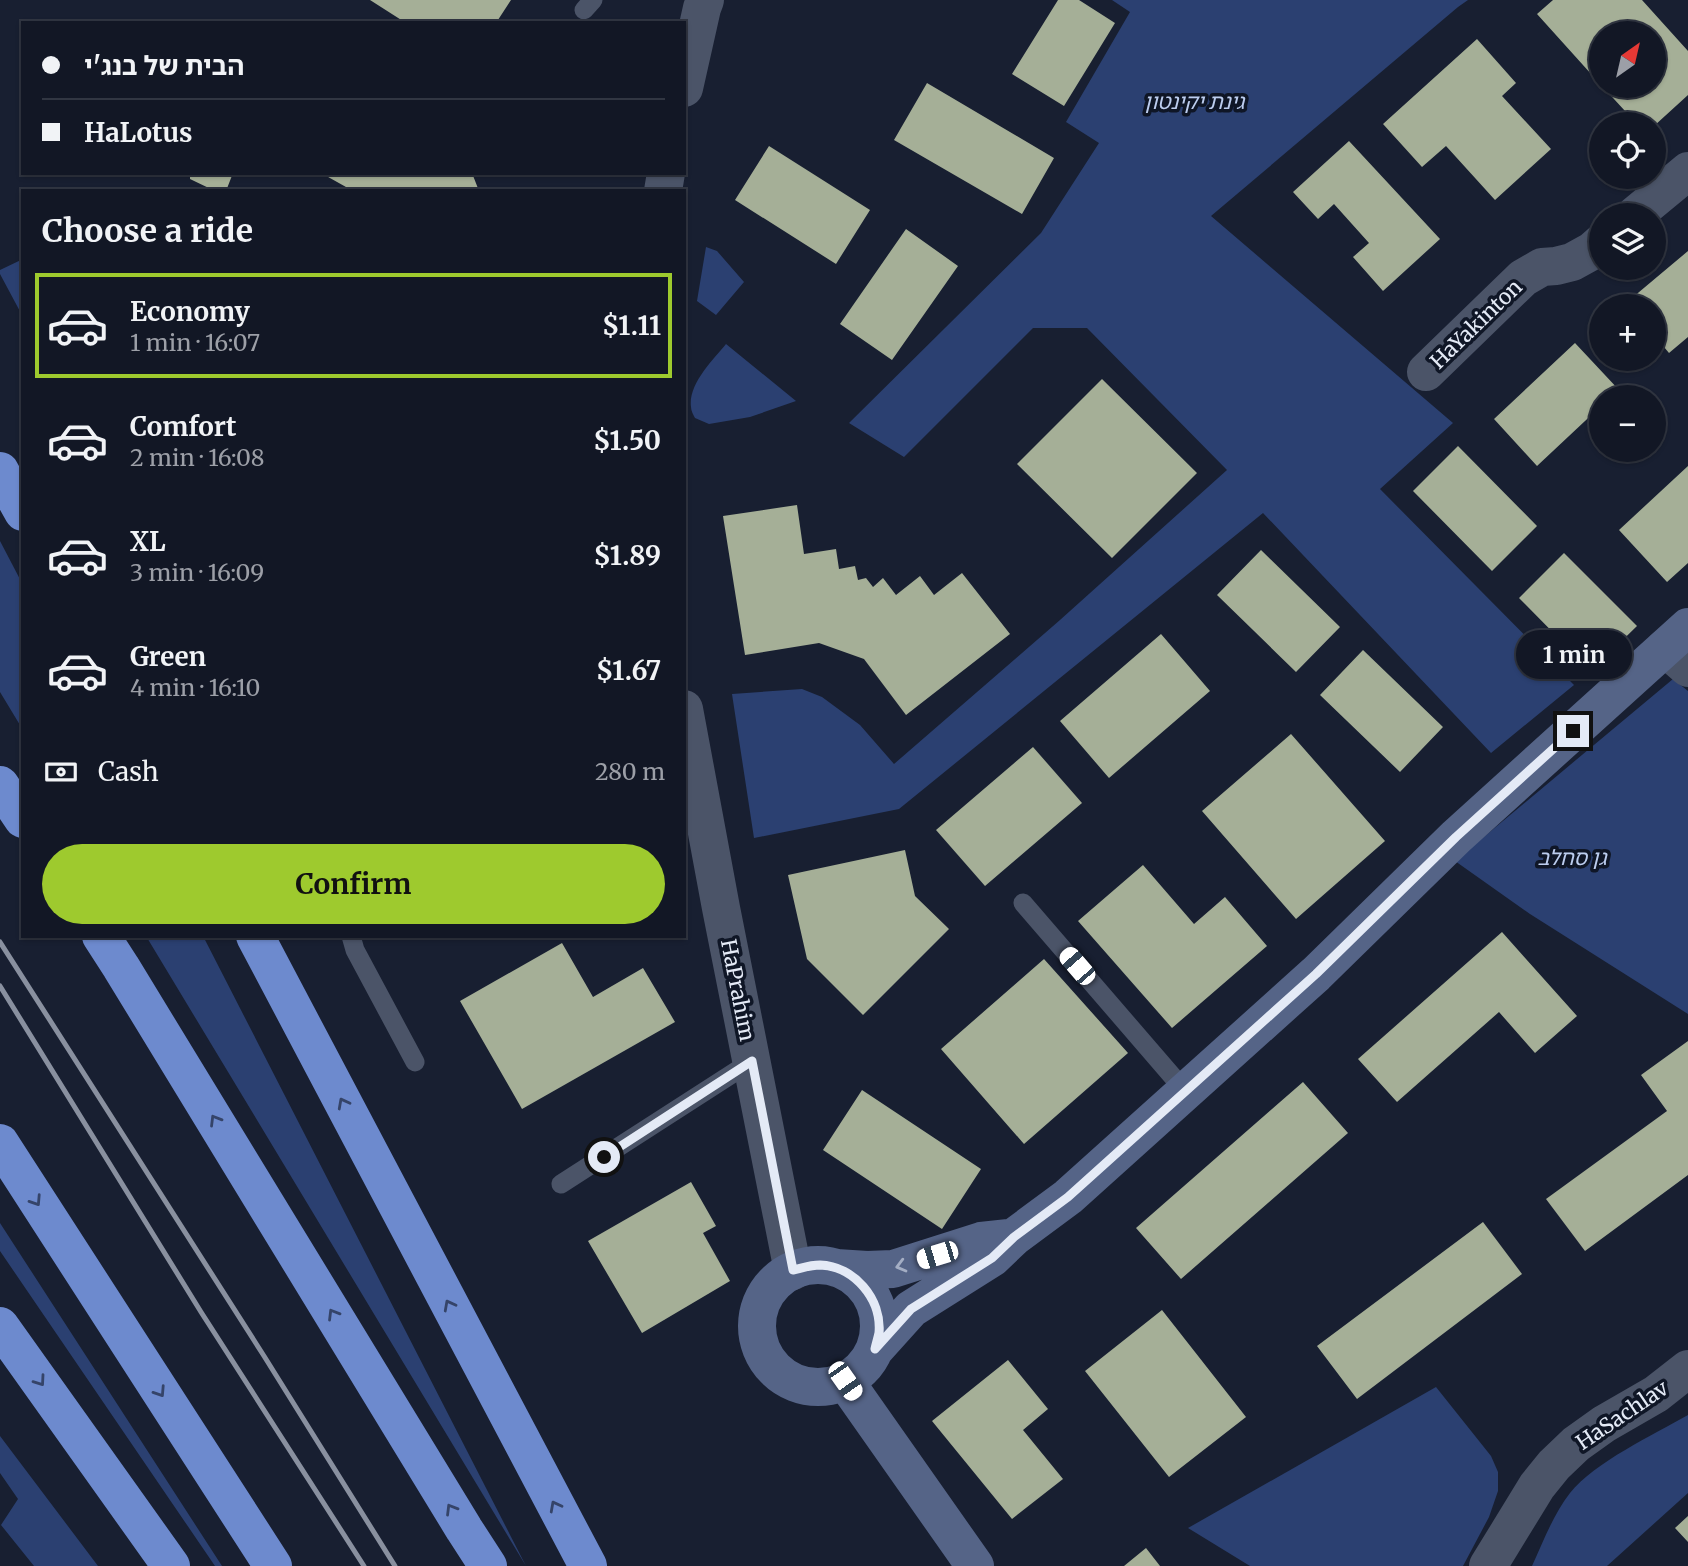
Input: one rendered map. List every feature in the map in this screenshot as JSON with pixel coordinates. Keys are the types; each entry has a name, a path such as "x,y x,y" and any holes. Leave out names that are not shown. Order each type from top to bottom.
{"highway":[{"path":"0,471 21,508"},
{"path":"0,785 21,816"},
{"path":"102,938 488,1566"},
{"path":"256,938 588,1566"},
{"path":"0,1143 273,1566"},
{"path":"0,1326 171,1566"}],"street":[{"path":"686,79 705,0"},
{"path":"1649,203 1688,171"},
{"name":"HaYakinton","path":"1426,372 1522,278 1542,267 1572,262 1589,253"},
{"path":"1014,1237 981,1241 893,1269 867,1270 821,1265 793,1270 776,1282 764,1298 757,1317 757,1337 764,1356 776,1370 791,1381 808,1387 827,1387 845,1381 857,1373 911,1309 992,1258 1014,1237 1068,1197 1316,974 1466,828 1680,647"},
{"name":"HaPrahim","path":"686,720 793,1270"},
{"path":"836,1268 864,1286 873,1300 879,1333 875,1349"},
{"name":"HaSachlav","path":"1488,1566 1537,1486 1554,1465 1576,1444 1604,1424 1656,1394 1688,1369"},
{"path":"845,1381 975,1566"}],"lane":[{"path":"1023,903 1186,1092"},
{"path":"352,938 355,950 415,1062"},
{"path":"561,1184 752,1061"}],"green space":[{"name":"גינת יקינטון","path":"1112,0 1468,0 1211,216 1453,423 1380,489 1574,685 1491,753 1263,513 899,809 754,838 732,694 802,689 822,697 860,725 894,764 1227,470 1087,328 1033,328 904,457 849,423 1041,233 1099,143 1066,122 1130,12"},
{"path":"706,247 717,251 744,282 716,315 697,301"},
{"path":"21,260 21,313 0,274 0,270"},
{"path":"726,344 796,401 750,417 709,424 695,418 691,407 693,390 702,373"},
{"path":"0,541 21,581 21,727 0,692"},
{"name":"גן סחלב","path":"1673,679 1688,691 1688,1014 1530,914 1455,861"},
{"path":"147,938 204,938 526,1566"},
{"path":"0,1223 222,1566 215,1566 0,1251"},
{"path":"1436,1387 1491,1456 1498,1472 1498,1491 1489,1517 1463,1566 1250,1566 1188,1528"},
{"path":"1688,1415 1688,1493 1607,1566 1532,1566 1558,1510 1581,1482 1625,1450"},
{"path":"0,1436 98,1566 34,1566 1,1525 18,1499 0,1473"}],"building":[{"path":"370,0 511,0 497,21 403,21"},
{"path":"1058,0 1079,0 1115,23 1064,106 1012,74"},
{"path":"1553,0 1642,0 1661,21 1589,21 1589,72 1537,14"},
{"path":"1666,27 1688,51 1688,95 1666,115 1666,112 1626,112 1613,98 1666,98"},
{"path":"1477,39 1516,83 1502,96 1551,149 1495,200 1446,146 1422,167 1383,124"},
{"path":"927,83 1054,158 1022,214 894,140"},
{"path":"1349,141 1440,239 1383,291 1353,257 1369,243 1334,204 1318,219 1293,192"},
{"path":"769,146 870,210 836,264 735,200"},
{"path":"190,175 232,175 227,189 211,189 190,179"},
{"path":"325,175 473,175 478,189 347,189"},
{"path":"906,229 958,266 892,360 840,324"},
{"path":"1688,251 1688,337 1669,353 1666,349 1666,294 1637,294 1653,280 1666,280 1666,269"},
{"path":"1575,343 1589,358 1589,371 1601,371 1614,385 1589,385 1589,417 1537,466 1494,419"},
{"path":"1102,379 1197,473 1112,558 1017,464"},
{"path":"1458,446 1537,526 1492,571 1413,491"},
{"path":"1688,466 1688,563 1667,582 1619,530"},
{"path":"797,505 804,554 836,549 839,569 855,566 858,580 866,578 873,587 883,578 896,595 920,576 934,595 962,573 1010,634 906,715 864,659 819,643 745,655 723,516"},
{"path":"1261,550 1340,627 1296,672 1217,595"},
{"path":"1564,553 1637,626 1591,671 1519,598"},
{"path":"1161,634 1210,691 1109,778 1060,721"},
{"path":"1363,650 1443,727 1400,772 1320,695"},
{"path":"1291,734 1385,841 1296,919 1202,811"},
{"path":"1033,747 1082,803 985,886 936,830"},
{"path":"905,850 915,896 949,929 863,1015 807,959 788,875"},
{"path":"1143,865 1194,924 1225,897 1267,946 1172,1028 1078,921"},
{"path":"1502,932 1577,1016 1535,1053 1499,1012 1397,1102 1358,1059"},
{"path":"562,943 593,997 643,968 675,1022 522,1109 460,1001"},
{"path":"1044,959 1128,1053 1024,1144 941,1049"},
{"path":"1688,1041 1688,1175 1585,1251 1546,1199 1667,1111 1641,1075"},
{"path":"1303,1082 1348,1133 1181,1279 1136,1228"},
{"path":"862,1090 981,1169 942,1229 823,1150"},
{"path":"691,1182 716,1226 703,1233 730,1281 642,1333 588,1241"},
{"path":"1483,1222 1522,1274 1357,1399 1317,1346"},
{"path":"1162,1310 1246,1417 1169,1477 1085,1371"},
{"path":"1008,1360 1048,1409 1023,1430 1063,1479 1012,1519 932,1421"},
{"path":"1688,1516 1688,1542 1675,1528"},
{"path":"1146,1548 1160,1566 1124,1566"}],"railway":[{"path":"0,942 395,1566"},
{"path":"0,986 201,1312 364,1566"}],"route":[{"path":"604,1157 752,1061 793,1270 821,1265 836,1268 864,1286 873,1300 878,1316 879,1333 875,1349 911,1309 992,1258 1014,1237 1068,1197 1316,974 1456,837 1573,731"}]}
